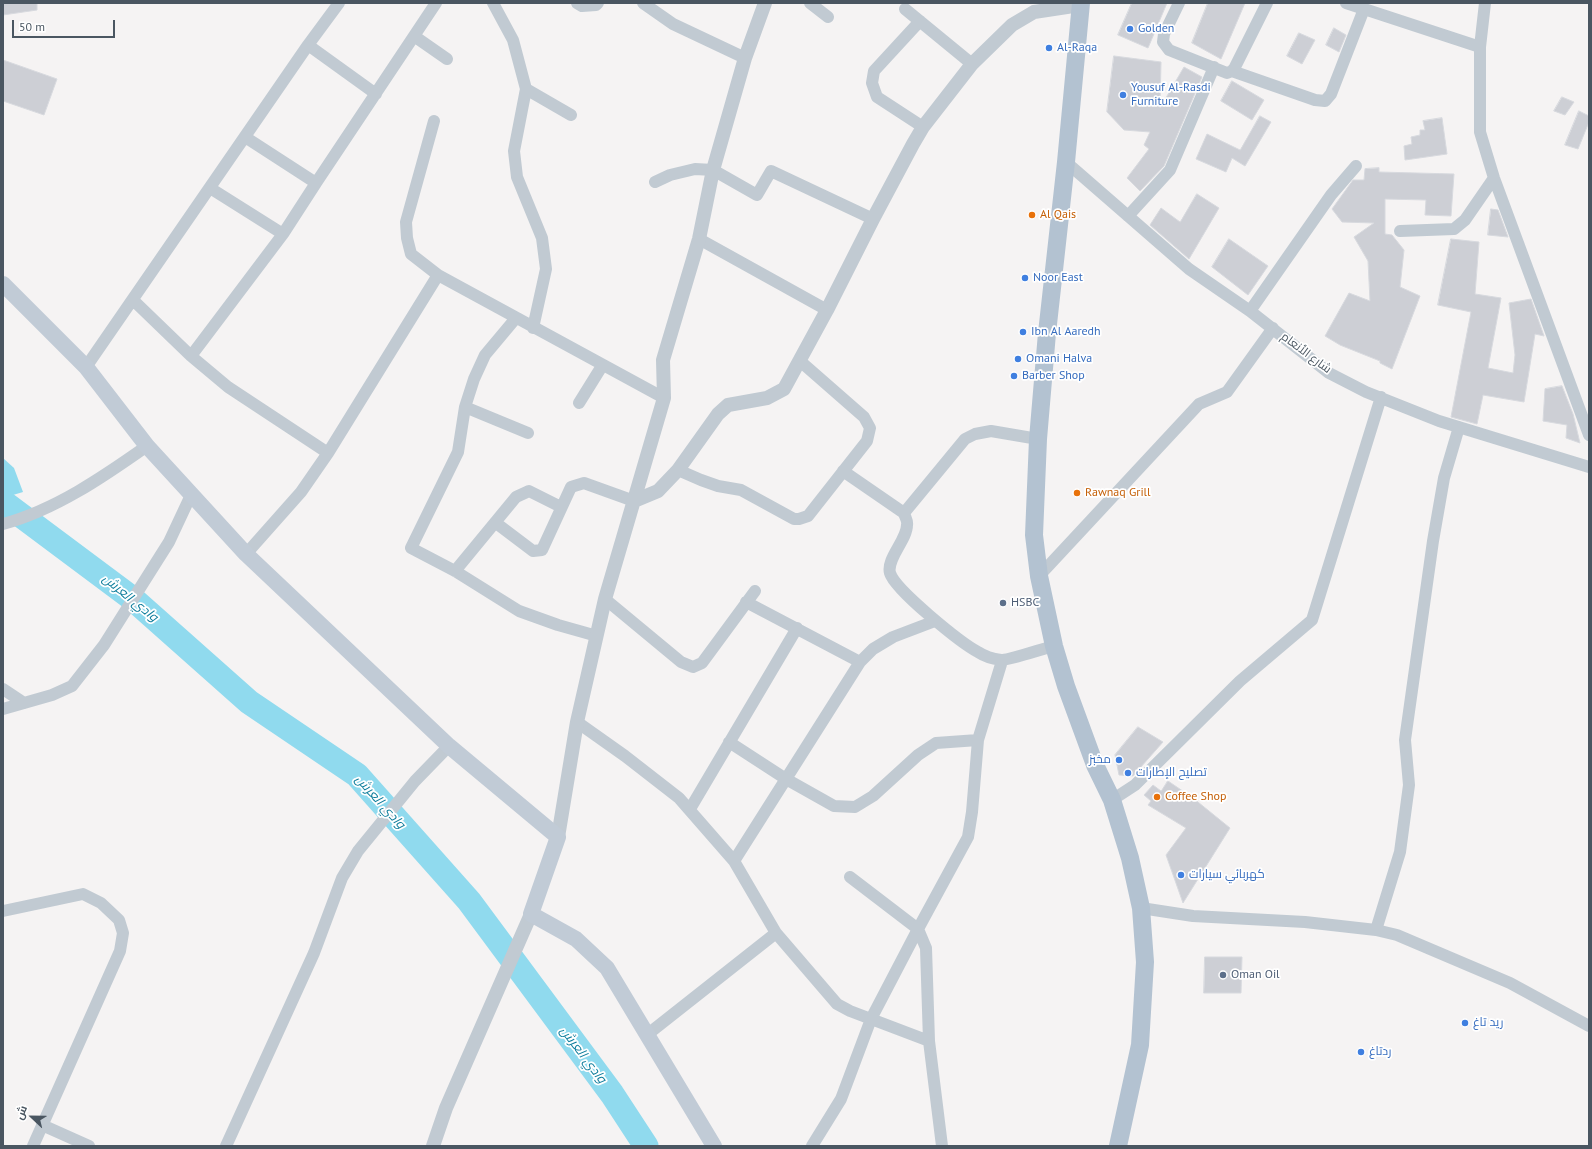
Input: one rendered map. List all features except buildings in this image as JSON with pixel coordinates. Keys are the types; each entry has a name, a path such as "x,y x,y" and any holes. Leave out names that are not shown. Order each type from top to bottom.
{"main road":[{"path":"1081,4 1066,162 1047,333 1038,439 1034,534 1039,576 1054,646 1066,686 1095,765 1112,800 1130,858 1141,908 1145,962 1140,1045 1118,1146"},
{"path":"3,284 86,368 148,446 246,554 449,746 558,837 531,914 576,939 607,968 714,1146"}],"street":[{"path":"86,368 308,45 339,3"},
{"path":"191,356 283,234 436,3"},
{"path":"577,3 582,6 596,5 598,3"},
{"path":"643,3 673,24 745,58"},
{"path":"558,837 577,722 605,599 664,398 663,360 699,239 713,170 745,58 765,3"},
{"path":"810,3 828,17"},
{"path":"1179,3 1164,34 1163,42 1169,50 1227,73 1232,71 1315,100 1325,101 1331,94 1364,9"},
{"path":"1232,71 1267,3"},
{"path":"1346,3 1480,47"},
{"path":"1485,3 1480,47 1480,132 1494,178 1589,434"},
{"path":"496,523 533,552 542,550 571,487 584,483 634,501 658,491 678,470 718,414 728,405 767,398 784,389 827,310 873,218 923,127 972,64 1012,25 1034,12 1048,6 1081,4"},
{"path":"497,5 513,40 526,88 514,151 517,178 542,238 546,270 533,328"},
{"path":"905,9 972,64"},
{"path":"920,21 874,72 872,83 877,97 923,127"},
{"path":"414,36 447,59"},
{"path":"308,45 376,94"},
{"path":"1128,216 1170,170 1214,67"},
{"path":"526,88 571,115"},
{"path":"434,122 406,222 407,238 411,254 438,275 602,366 664,398"},
{"path":"245,137 316,183"},
{"name":"شارع الأنعام","path":"1066,162 1189,270 1250,311 1329,373 1439,421 1589,467"},
{"path":"1250,311 1331,195 1356,166"},
{"path":"655,182 670,175 695,169 713,170 757,194 771,171 873,218"},
{"path":"1400,231 1454,229 1465,220 1494,178"},
{"path":"210,188 283,234"},
{"path":"699,239 827,310"},
{"path":"246,554 301,492 328,453 438,275"},
{"path":"133,300 191,356 228,387 328,453"},
{"path":"516,318 486,355 474,379 465,407 458,452 411,548 455,571 520,611 558,625 597,636"},
{"path":"1039,576 1199,404 1227,392 1272,328"},
{"path":"678,470 718,486 741,490 794,519 808,516 867,441 870,428 864,417 800,361"},
{"path":"579,403 602,366"},
{"path":"1112,800 1135,785 1240,681 1312,620 1381,397"},
{"path":"465,407 528,432"},
{"path":"1376,930 1400,852 1409,784 1405,740 1433,541 1443,486 1459,427"},
{"path":"904,513 965,439 975,434 990,431 1038,439"},
{"path":"3,524 25,518 95,482 148,446"},
{"path":"843,471 904,513 908,524 905,537 892,561 890,572 896,583 935,621 960,641 979,653 1002,661 1054,646"},
{"path":"455,571 516,497 529,491 561,507"},
{"path":"3,709 52,695 72,686 104,645 169,542 191,495"},
{"path":"605,599 681,662 693,667 702,663 754,591"},
{"path":"746,602 860,662"},
{"path":"734,861 860,662 873,648 893,637 935,621"},
{"path":"690,809 797,628"},
{"path":"812,1146 841,1099 871,1019 968,837 972,812 978,740 1002,661"},
{"path":"3,689 24,703"},
{"path":"577,722 625,756 679,798 690,809 734,861 776,933 837,1004 850,1011 929,1041"},
{"path":"729,742 786,779 834,806 855,807 873,796 918,755 936,743 978,740"},
{"path":"226,1146 314,953 342,878 358,851 415,781 449,746"},
{"path":"850,877 918,929 926,948 929,1041 942,1146"},
{"path":"3,911 83,894 101,903 119,920 123,933 120,951 33,1146"},
{"path":"1141,908 1192,916 1305,922 1376,930 1397,935 1510,983 1589,1026"},
{"path":"433,1146 450,1101 531,914"},
{"path":"648,1034 776,933"},
{"path":"42,1125 89,1146"}],"water":[{"path":"3,458 14,468 23,492 3,498"}],"waterway":[{"name":"وادي العرش","path":"3,502 133,599 249,702 357,775 469,901 612,1094 646,1146"}],"place":[{"name":"Golden","path":"1130,29"},
{"name":"Al-Raqa","path":"1049,48"},
{"name":"Yousuf Al-Rasdi Furniture","path":"1123,95"},
{"name":"Al Qais","path":"1032,215"},
{"name":"Noor East","path":"1025,278"},
{"name":"Ibn Al Aaredh","path":"1023,332"},
{"name":"Omani Halva","path":"1018,359"},
{"name":"Barber Shop","path":"1014,376"},
{"name":"Rawnaq Grill","path":"1077,493"},
{"name":"HSBC","path":"1003,603"},
{"name":"مخبز","path":"1119,760"},
{"name":"تصليح الإطارات","path":"1128,773"},
{"name":"Coffee Shop","path":"1157,797"},
{"name":"كهربائي سيارات","path":"1181,875"},
{"name":"Oman Oil","path":"1223,975"},
{"name":"ريد تاغ","path":"1465,1023"},
{"name":"ردتاغ","path":"1361,1052"}]}
